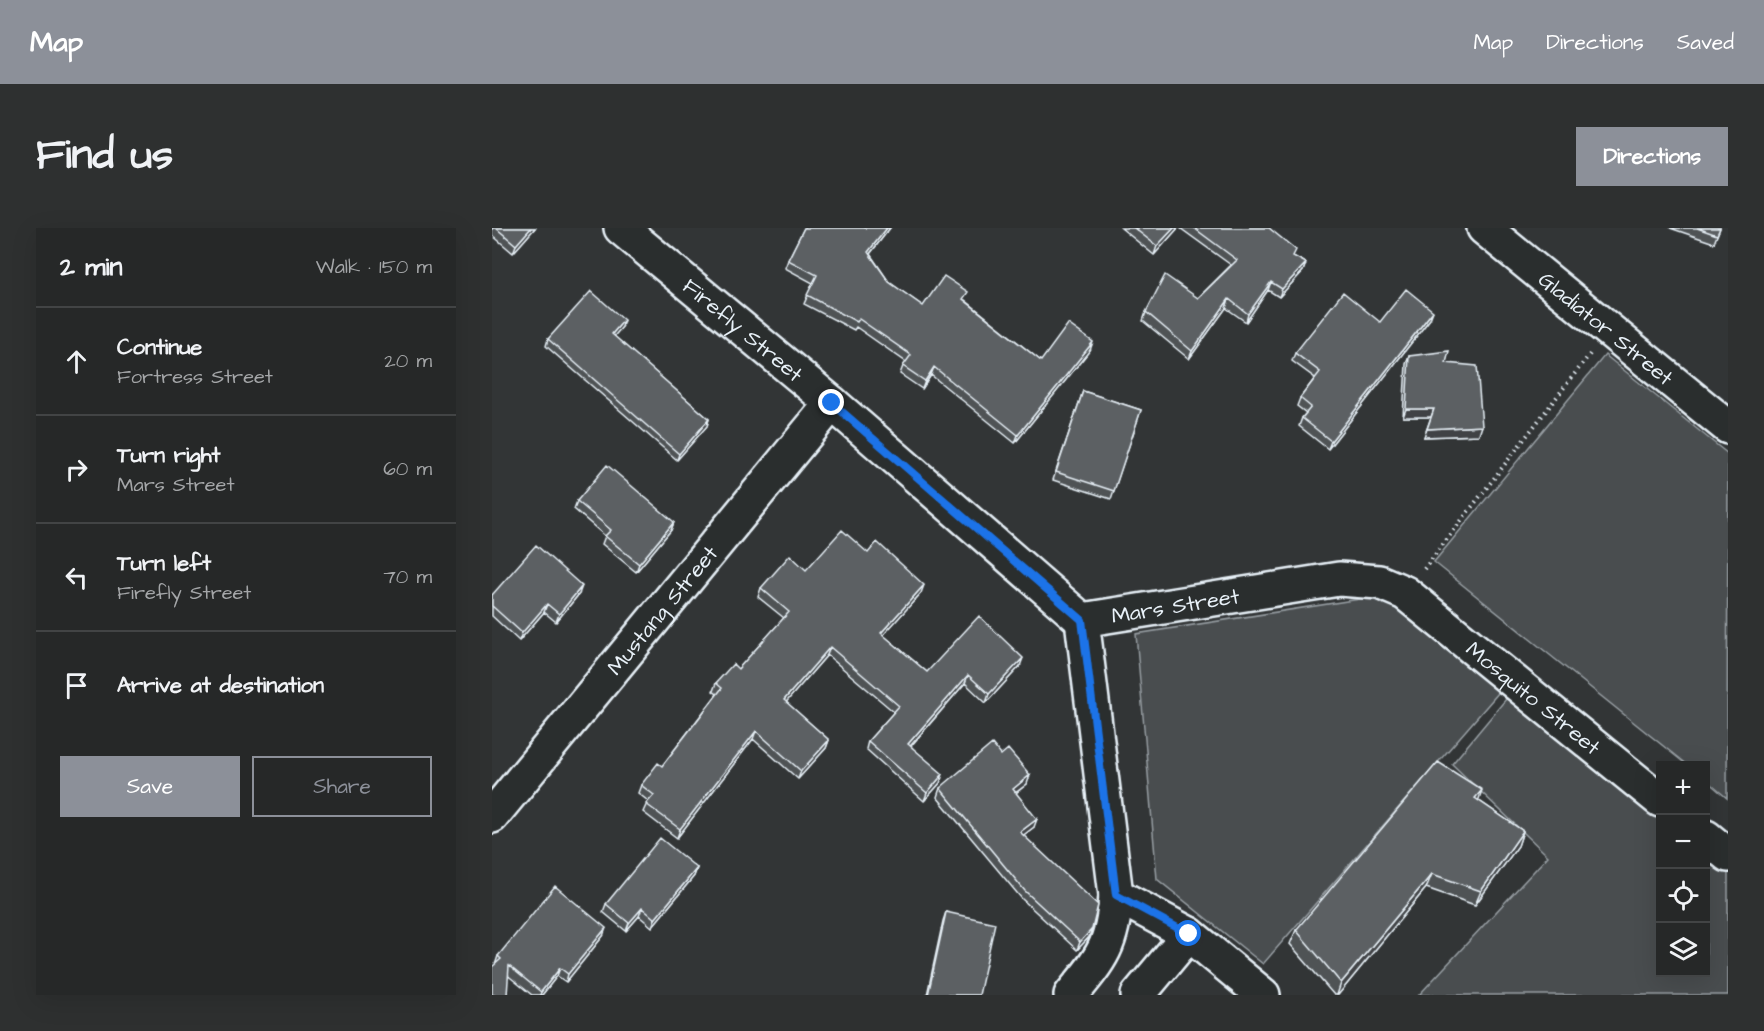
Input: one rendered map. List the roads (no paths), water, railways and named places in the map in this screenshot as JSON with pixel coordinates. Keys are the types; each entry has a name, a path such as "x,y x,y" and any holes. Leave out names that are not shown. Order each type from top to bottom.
{"street":[{"name":"Firefly Street","path":"621,228 832,403 1082,620"},
{"name":"Gladiator Street","path":"1484,228 1728,427"},
{"name":"Mustang Street","path":"492,816 832,403"},
{"name":"Mars Street","path":"1071,995 1097,963 1107,946 1114,924 1116,895 1082,620 1339,579 1379,582 1405,593"},
{"name":"Mosquito Street","path":"1405,593 1656,797"},
{"path":"1116,895 1189,934 1263,995"},
{"path":"1138,995 1189,934"}]}
